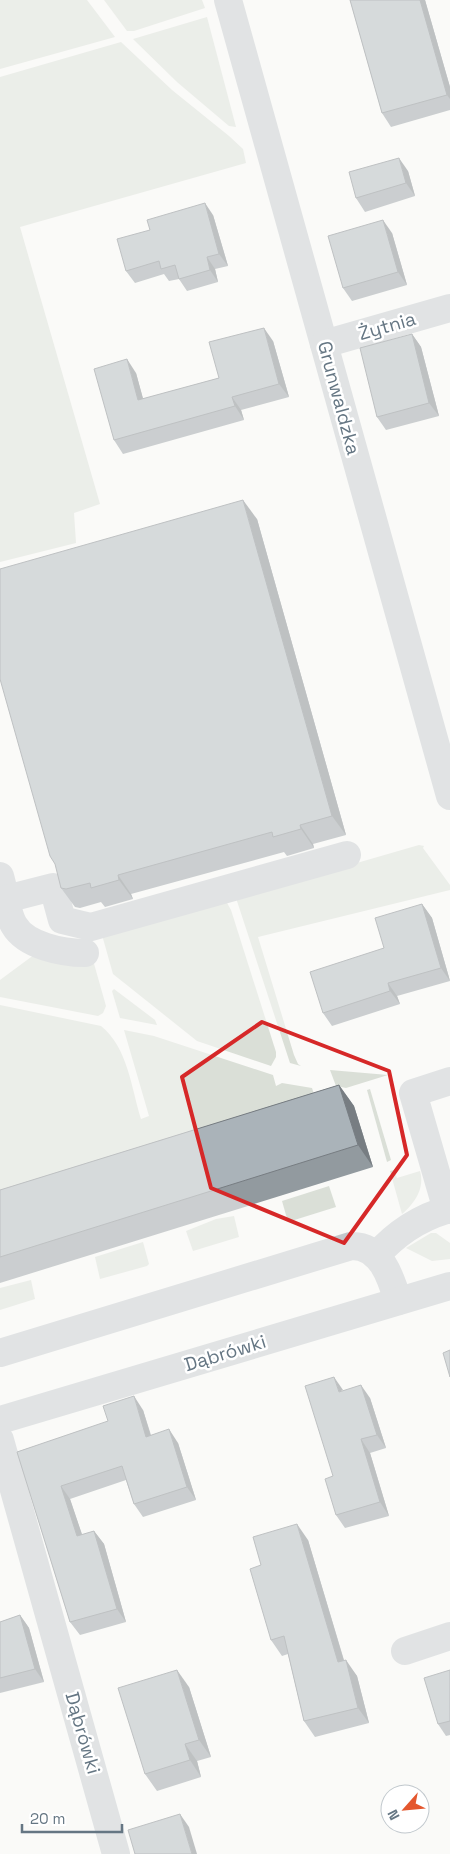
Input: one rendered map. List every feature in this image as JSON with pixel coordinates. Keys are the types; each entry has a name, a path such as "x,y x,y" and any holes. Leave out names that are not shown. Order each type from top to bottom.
{"street":[{"name":"Grunwaldzka","path":"228,0 324,344 441,726 450,796"},
{"name":"Żytnia","path":"324,344 450,308"},
{"path":"85,953 74,953 42,945 7,927 3,887 53,887 62,920 91,927 346,855"},
{"path":"376,1256 386,1244 406,1229 420,1220 449,1209 414,1093 450,1081"},
{"path":"0,1353 345,1248 364,1248 376,1256 389,1275 398,1301"},
{"name":"Dąbrówki","path":"0,1420 450,1286"},
{"name":"Dąbrówki","path":"0,1440 116,1854"},
{"path":"405,1651 450,1636"}],"highlighted area":[{"path":"262,1022 389,1071 407,1155 344,1243 211,1188 182,1077"}],"shaded area":[{"path":"0,0 87,0 115,37 0,69"},
{"path":"104,0 202,0 205,8 134,31 127,31"},
{"path":"207,17 236,127 229,126 177,82 133,39"},
{"path":"121,42 172,90 243,149 246,163 20,227 100,504 74,513 76,543 0,562 0,77"},
{"path":"419,845 424,846 423,848 450,885 450,890 258,937 294,1055 301,1066 290,1063 236,898"},
{"path":"226,901 231,910 276,1052 276,1057 271,1066 197,1041 113,974 102,935"},
{"path":"87,939 106,1006 103,1013 98,1016 0,997 0,980 46,946"},
{"path":"114,989 155,1020 157,1025 120,1018 112,991"},
{"path":"0,1005 101,1026 110,1035 123,1057 141,1119 149,1116 124,1030 154,1036 273,1075 276,1086 282,1083 312,1088 321,1116 0,1216"},
{"path":"330,1070 388,1075 346,1088 336,1086"},
{"path":"370,1089 391,1160 387,1162 367,1090"},
{"path":"394,1170 397,1178 420,1171 421,1183 418,1195 402,1214 390,1171"},
{"path":"329,1186 336,1207 288,1222 282,1201"},
{"path":"234,1216 239,1237 193,1251 186,1231 216,1219"},
{"path":"431,1233 436,1233 450,1243 450,1259 432,1261 406,1248"},
{"path":"143,1242 149,1264 147,1266 100,1279 95,1257"},
{"path":"31,1280 35,1299 0,1310 0,1288"}],"building":[{"path":"350,0 420,0 447,95 382,113"},
{"path":"399,158 406,183 356,198 349,172"},
{"path":"205,203 219,254 207,257 210,270 179,279 175,265 161,269 159,261 126,271 117,239 150,230 147,220"},
{"path":"383,220 398,272 343,288 328,236"},
{"path":"264,328 279,384 232,397 235,406 114,440 94,369 127,359 138,400 219,378 209,342"},
{"path":"412,334 429,403 377,417 360,348"},
{"path":"243,500 332,816 300,825 301,829 273,837 272,832 118,875 119,880 91,888 90,883 66,889 61,888 55,864 50,856 0,679 0,569"},
{"path":"422,904 441,968 388,983 390,991 323,1013 310,972 384,948 375,918"},
{"path":"339,1085 358,1145 0,1257 0,1190"},
{"path":"450,1350 450,1377 443,1353"},
{"path":"334,1377 339,1392 361,1385 377,1435 361,1439 380,1502 336,1515 325,1479 333,1476 305,1386"},
{"path":"134,1396 146,1437 169,1429 187,1487 134,1504 122,1466 61,1486 77,1536 94,1531 117,1609 70,1622 17,1452 108,1421 103,1406"},
{"path":"297,1524 338,1662 346,1660 358,1708 304,1721 284,1636 271,1640 250,1569 261,1565 253,1537"},
{"path":"20,1615 35,1669 0,1678 0,1622"},
{"path":"177,1670 199,1740 185,1744 190,1760 145,1774 118,1688"},
{"path":"450,1670 450,1721 438,1724 424,1678"},
{"path":"180,1814 192,1854 135,1854 128,1830"}]}
